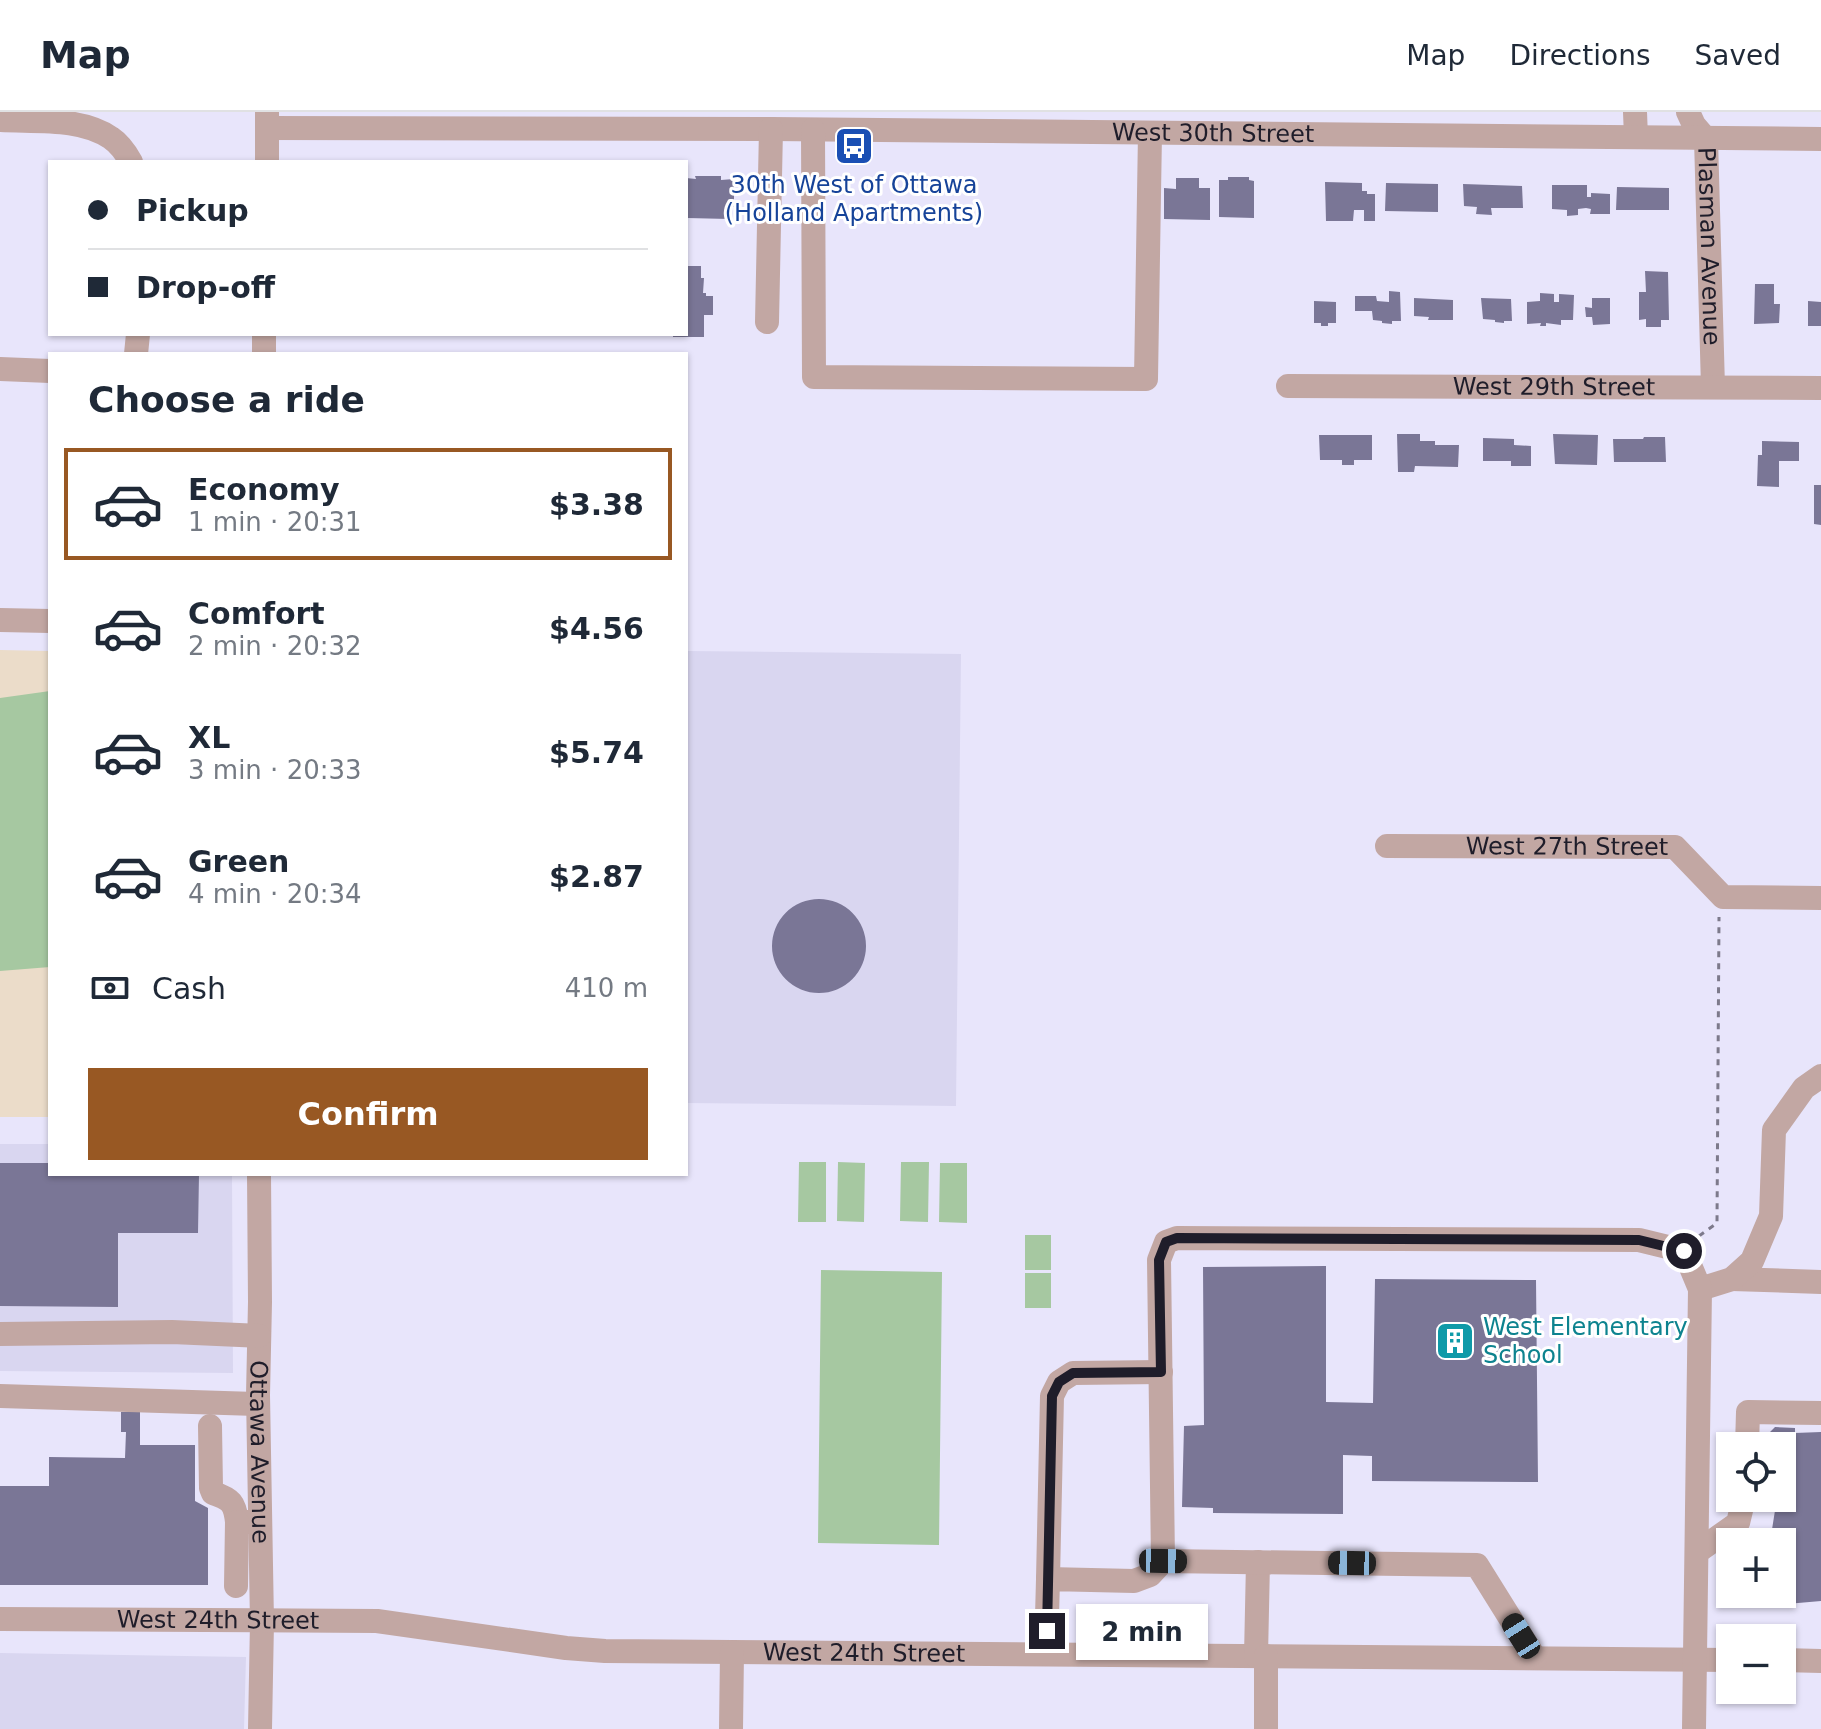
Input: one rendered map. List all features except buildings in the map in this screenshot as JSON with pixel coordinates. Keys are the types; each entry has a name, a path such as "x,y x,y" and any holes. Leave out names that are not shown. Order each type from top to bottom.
{"street":[{"path":"1635,112 1636,137"},
{"name":"Plasman Avenue","path":"1688,112 1706,139 1713,387"},
{"path":"0,120 91,128 111,137 130,160"},
{"path":"267,120 267,160"},
{"name":"West 30th Street","path":"267,120 813,130 1821,139"},
{"path":"767,322 771,129"},
{"path":"813,130 814,377 829,378 1146,379 1150,133"},
{"path":"0,369 48,371"},
{"name":"West 29th Street","path":"1288,386 1821,388"},
{"path":"0,620 48,621"},
{"name":"West 27th Street","path":"1387,846 1675,847 1719,893"},
{"path":"1719,893 1723,897 1821,898"},
{"path":"1732,1279 1752,1261 1771,1216 1774,1130 1804,1088 1821,1076"},
{"name":"Ottawa Avenue","path":"259,1176 258,1404 248,1522 262,1622 260,1729"},
{"path":"1048,1579 1134,1581 1150,1575 1163,1561 1159,1260 1166,1242 1177,1238 1639,1240 1684,1251 1700,1289 1694,1729"},
{"path":"1700,1289 1732,1279 1821,1282"},
{"path":"0,1334 172,1332 259,1336"},
{"path":"1046,1654 1052,1396 1059,1382 1073,1373 1161,1372"},
{"path":"0,1396 258,1404"},
{"path":"1747,1432 1748,1412 1821,1413"},
{"path":"210,1426 211,1488 213,1493 230,1500 248,1522 236,1586"},
{"path":"1697,1552 1738,1523 1741,1512"},
{"path":"1163,1561 1477,1565 1535,1658"},
{"path":"1258,1562 1266,1729"},
{"name":"West 24th Street","path":"0,1619 377,1621 605,1651 1716,1660"},
{"path":"731,1729 732,1652"},
{"path":"1796,1660 1821,1661"}],"path":[{"path":"1684,1251 1685,1246 1717,1223 1719,893"}],"shaded area":[{"path":"0,650 48,651 48,1117 0,1117"},
{"path":"688,651 961,654 956,1106 688,1103"},
{"path":"0,1144 48,1144 48,1176 232,1176 233,1373 0,1371"},
{"path":"0,1653 246,1657 244,1729 0,1729"}],"green space":[{"path":"48,691 48,967 0,971 0,698"},
{"path":"799,1162 826,1162 826,1222 798,1222"},
{"path":"838,1162 865,1163 864,1222 837,1221"},
{"path":"901,1162 929,1162 928,1222 900,1221"},
{"path":"940,1163 967,1163 967,1223 939,1222"},
{"path":"1025,1235 1051,1235 1051,1270 1025,1270"},
{"path":"821,1270 942,1272 939,1545 818,1543"},
{"path":"1025,1273 1051,1273 1051,1308 1025,1308"}],"place":[{"name":"30th West of Ottawa (Holland Apartments)","path":"854,146"},
{"name":"West Elementary School","path":"1455,1341"}],"route":[{"path":"1047,1631 1052,1396 1059,1382 1073,1373 1161,1372 1159,1260 1166,1242 1177,1238 1639,1240 1684,1251"}]}
